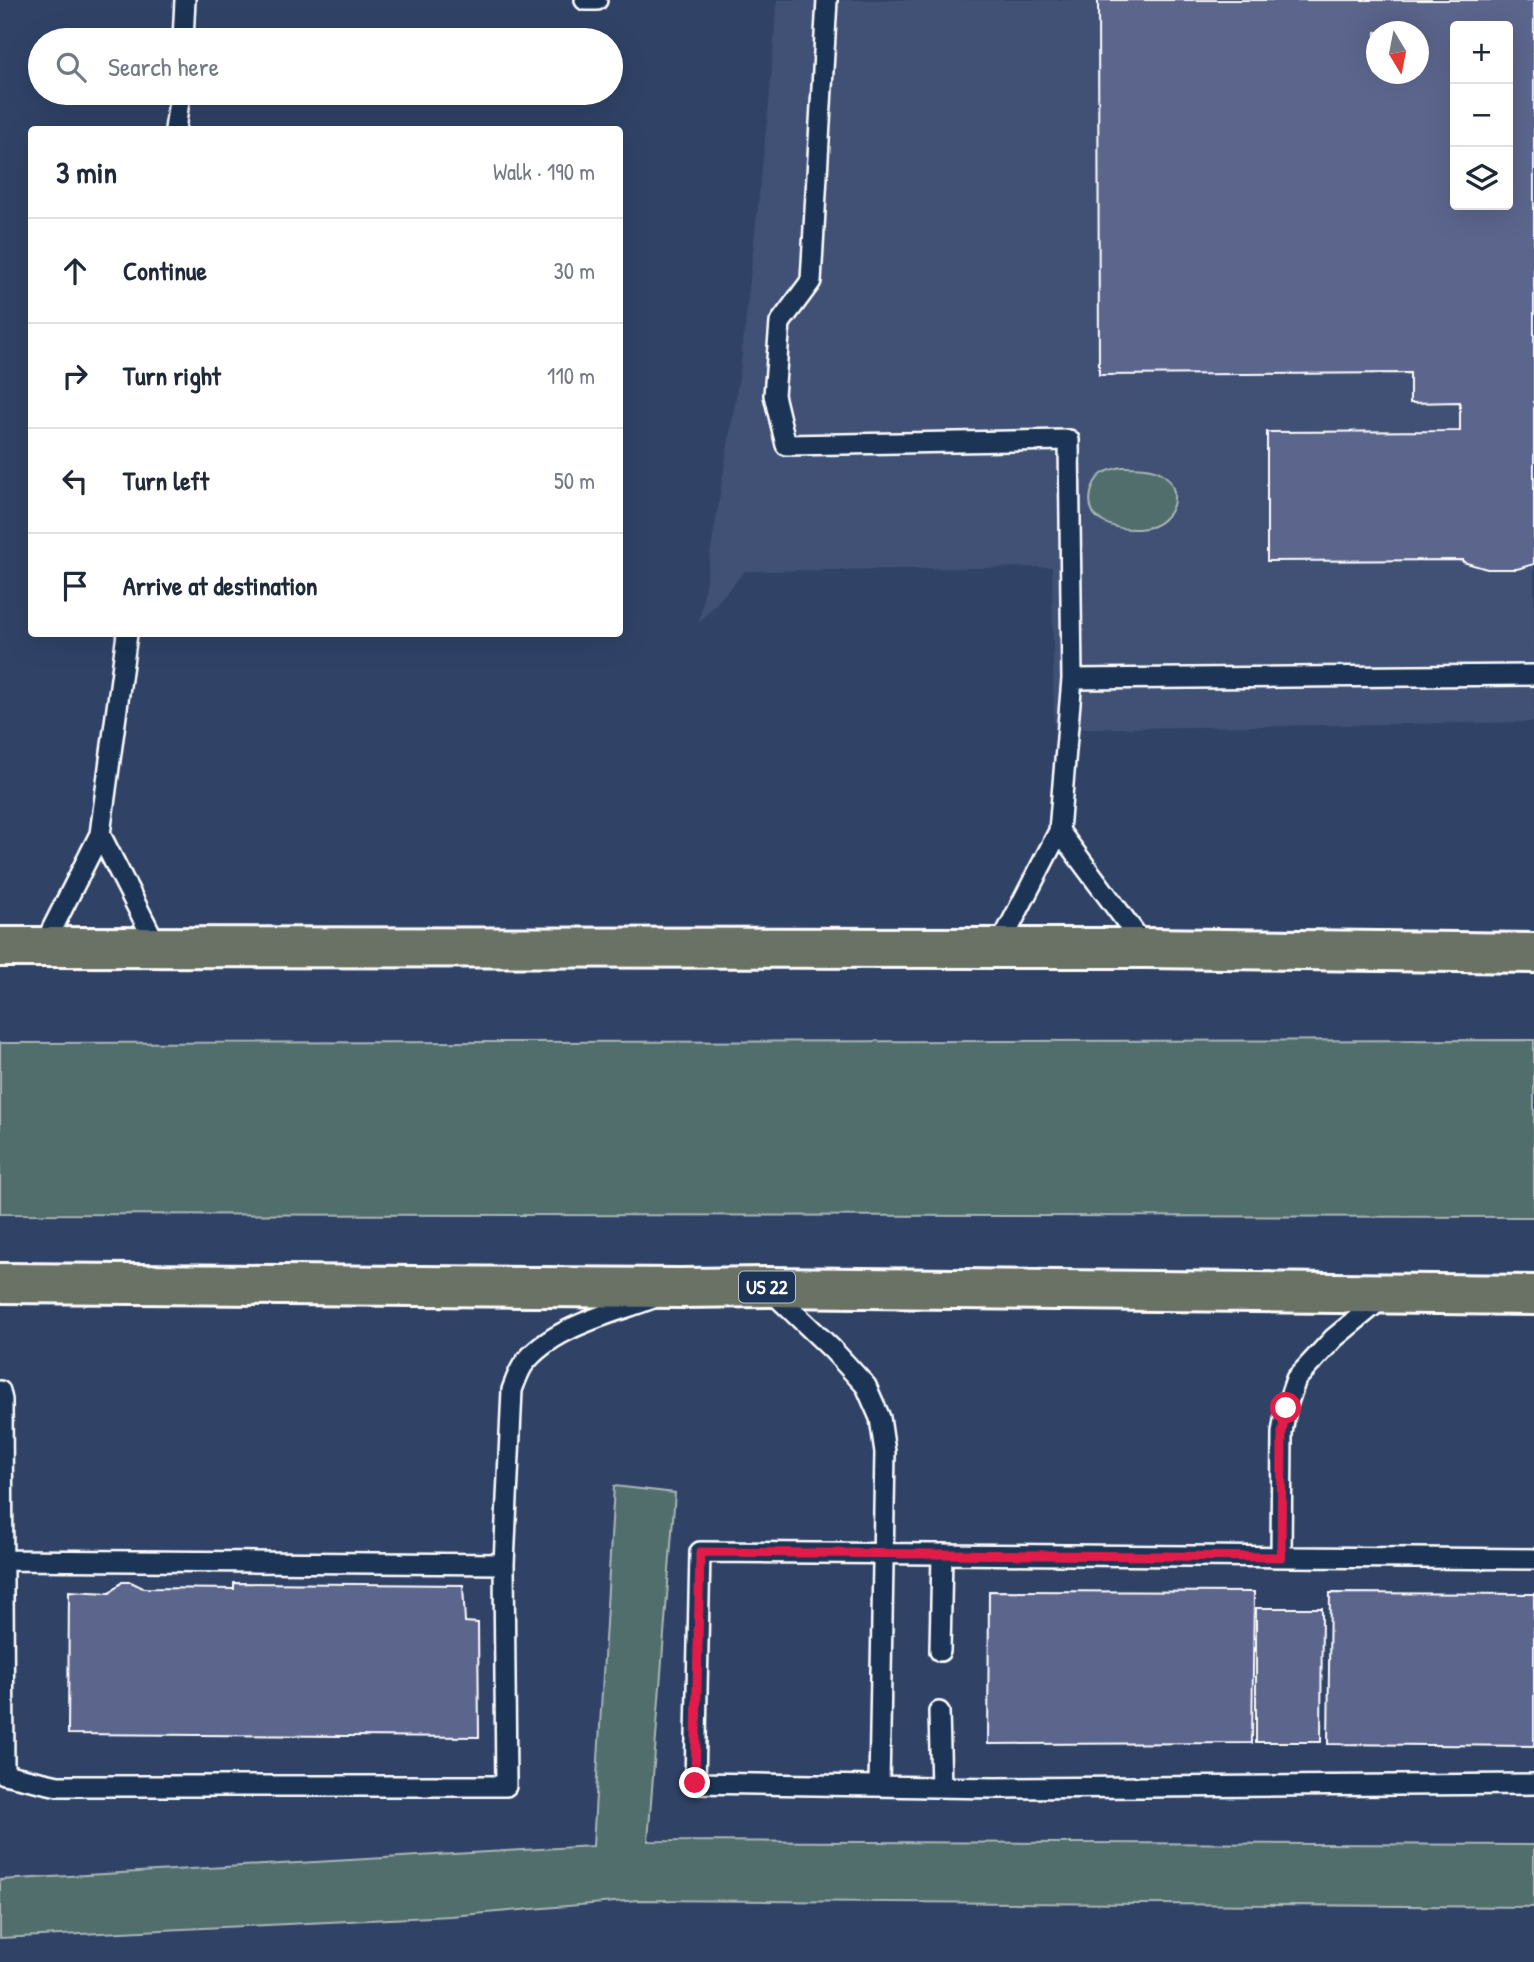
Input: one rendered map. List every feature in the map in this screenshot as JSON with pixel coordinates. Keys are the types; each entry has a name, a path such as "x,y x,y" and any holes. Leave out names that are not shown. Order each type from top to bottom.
{"highway":[{"path":"0,947 999,947 1534,953"},
{"name":"US 22","path":"0,1283 1534,1295"}],"lane":[{"path":"184,28 185,0"},
{"path":"586,0 597,0"},
{"path":"827,0 810,281 780,323 774,395 786,445 1069,440 1072,679 1059,831 999,947"},
{"path":"176,126 178,105"},
{"path":"43,947 100,834 127,637"},
{"path":"1072,679 1534,675"},
{"path":"1059,831 1146,948"},
{"path":"100,834 159,948"},
{"path":"767,1287 832,1349 866,1386 880,1418 885,1452 879,1786"},
{"path":"0,1391 4,1560 2,1774 58,1786 506,1786 504,1563 512,1390 523,1367 539,1348 566,1331 680,1288"},
{"path":"1281,1557 1282,1433 1286,1408 1296,1378 1334,1338 1388,1293"},
{"path":"1534,1559 700,1552 695,1783 941,1787 1534,1784"},
{"path":"940,1651 942,1554"},
{"path":"4,1560 504,1563"},
{"path":"939,1712 941,1787"}],"shaded area":[{"path":"777,0 1534,0 1534,722 1054,729 1052,567 745,571 699,623 740,372 770,94"}],"green space":[{"path":"1122,467 1154,470 1167,477 1174,492 1173,506 1160,523 1142,529 1129,529 1111,526 1097,517 1090,503 1096,480 1106,471"},
{"path":"1534,1040 1534,1217 0,1214 0,1043"},
{"path":"614,1486 675,1493 648,1841 1534,1845 1534,1907 638,1900 451,1916 0,1938 0,1880 593,1846"}],"building":[{"path":"1098,0 1534,0 1534,564 1517,569 1487,569 1463,560 1267,561 1267,432 1460,431 1460,402 1410,403 1410,373 1099,375"},
{"path":"122,1582 131,1582 143,1588 234,1589 234,1583 463,1585 465,1622 478,1623 479,1737 68,1734 69,1591 110,1593"},
{"path":"989,1591 1254,1592 1252,1743 988,1744"},
{"path":"1330,1593 1534,1594 1534,1746 1328,1744"},
{"path":"1256,1608 1322,1608 1321,1742 1256,1742"}],"route":[{"path":"695,1783 700,1552 1281,1557 1282,1433 1286,1408"}]}
